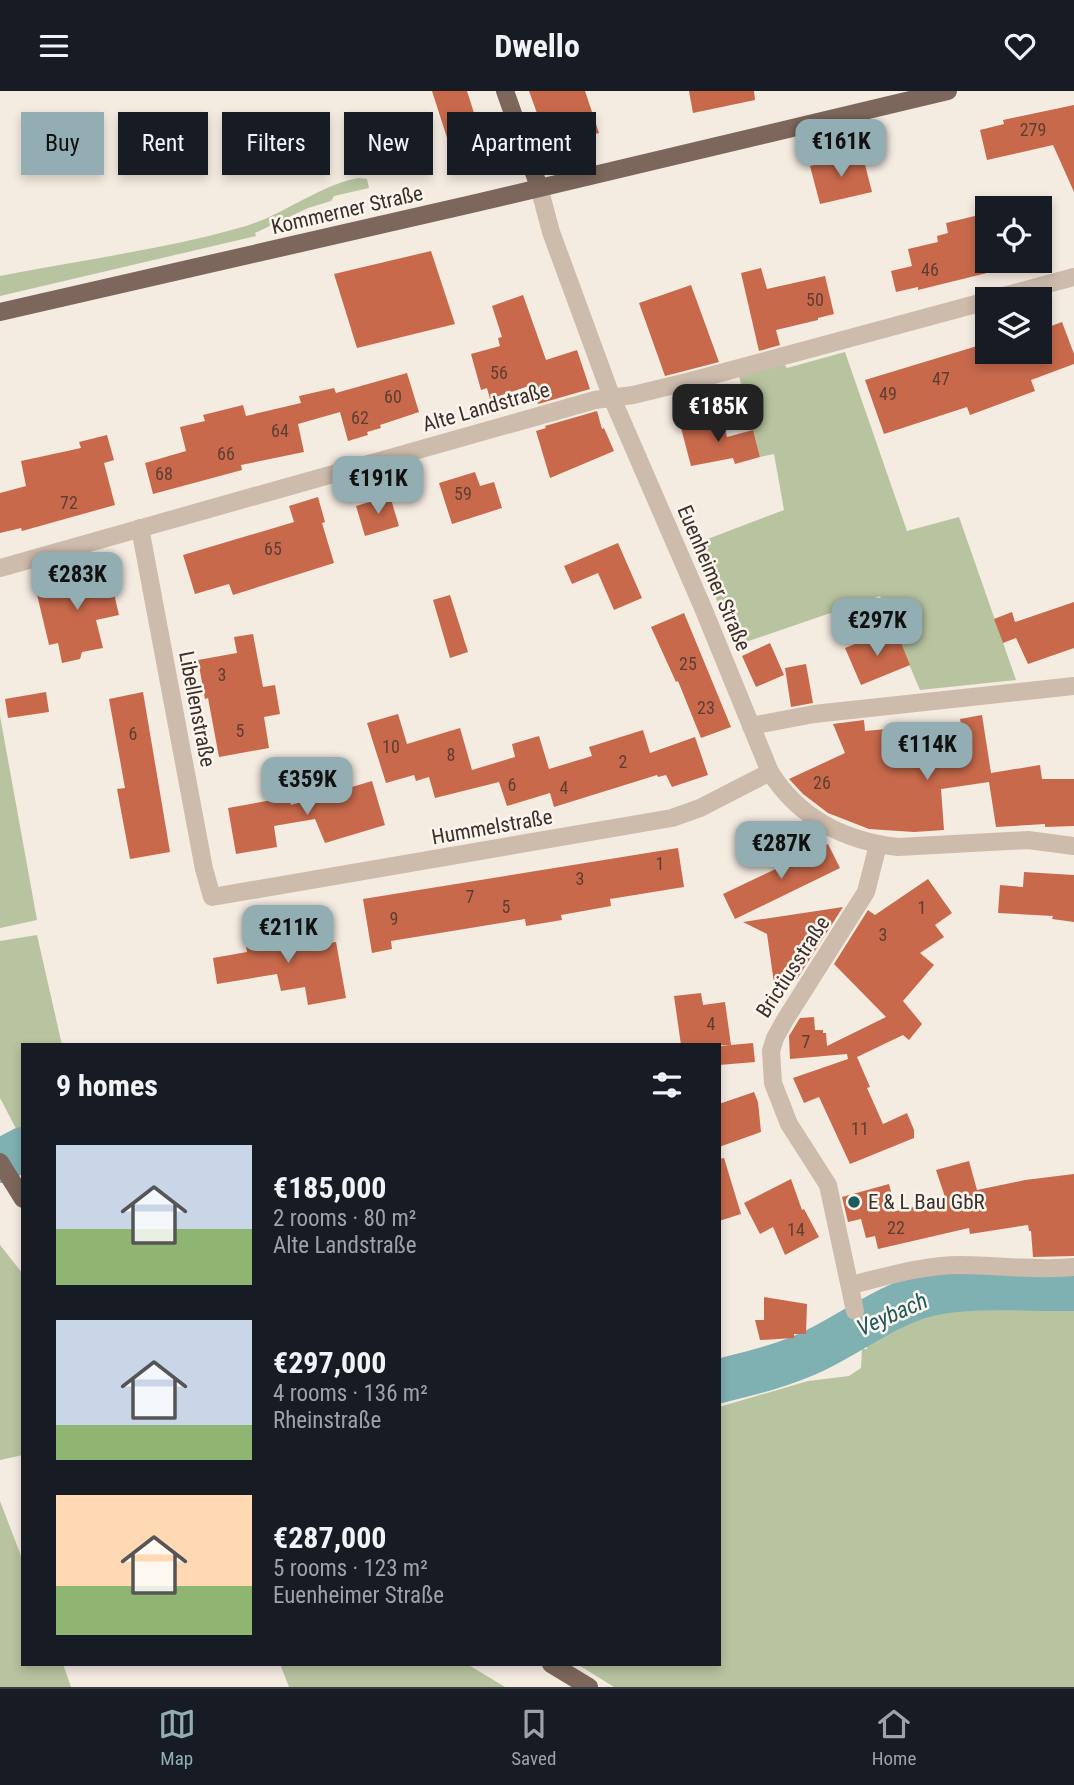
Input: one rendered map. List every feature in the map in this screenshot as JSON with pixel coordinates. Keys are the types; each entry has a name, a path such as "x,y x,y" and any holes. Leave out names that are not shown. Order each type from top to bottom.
{"main road":[{"name":"Euenheimer Straße","path":"505,91 539,187"},
{"name":"Kommerner Straße","path":"0,311 948,91"},
{"path":"0,1162 21,1197"},
{"path":"554,1666 589,1687"}],"street":[{"name":"Euenheimer Straße","path":"539,187 551,232 611,398 703,607 770,772 780,788 829,829 878,845 898,847 1028,840 1074,846"},
{"path":"1037,287 1074,277"},
{"name":"Alte Landstraße","path":"0,568 581,404 691,381 975,304"},
{"name":"Libellenstraße","path":"140,529 204,869 212,897"},
{"path":"751,726 814,714 1074,686"},
{"name":"Hummelstraße","path":"212,897 672,818 700,809 770,772"},
{"name":"Brictiusstraße","path":"855,1311 828,1185 789,1124 780,1104 773,1083 772,1051 775,1038 785,1020 866,892 878,845"},
{"path":"850,1285 913,1269 941,1266 1032,1270 1074,1267"}],"green space":[{"path":"359,178 367,179 369,188 334,196 331,201 308,208 255,233 256,236 0,296 0,276 155,248 246,226 332,186"},
{"path":"845,352 907,531 959,517 1016,680 920,690 880,596 737,645 692,545 784,510 774,454 760,457 739,376 784,364 787,368"},
{"path":"0,716 37,920 0,928"},
{"path":"37,935 62,1043 21,1043 21,1138 0,1098 0,941"},
{"path":"0,1245 21,1271 21,1455 0,1460"},
{"path":"961,1273 1074,1275 1074,1687 614,1687 580,1666 721,1666 721,1406 808,1381 849,1376 861,1368 862,1349 867,1349 867,1339 862,1339 864,1300 919,1278"},
{"path":"846,1320 845,1327 799,1350 721,1374 721,1364 804,1343"},
{"path":"845,1342 850,1345 844,1357 836,1362 721,1396 721,1384 771,1371"},
{"path":"0,1501 21,1556 21,1666 64,1666 71,1687 0,1687"},
{"path":"281,1666 470,1666 505,1687 289,1687"}],"building":[{"path":"432,91 467,91 474,112 447,112 447,138"},
{"path":"529,91 585,91 592,112 537,112"},
{"path":"689,91 754,91 755,100 693,113"},
{"path":"1074,105 1074,192 1053,145 987,160 980,130 1004,124 1003,120"},
{"path":"862,153 872,192 820,204 810,166"},
{"path":"975,216 975,273 987,273 918,290 918,287 896,292 891,271 912,266 908,249 938,242 937,236 948,233 946,223"},
{"path":"431,251 455,324 357,348 334,274"},
{"path":"761,268 767,289 825,276 834,314 776,330 780,345 759,351 741,273"},
{"path":"691,285 719,362 665,376 639,303"},
{"path":"523,295 546,360 577,350 590,389 538,404 532,385 490,399 487,388 481,390 471,354 500,346 498,338 502,337 492,306"},
{"path":"1062,322 1074,354 1074,364 1031,380 1035,391 970,415 967,407 884,434 865,380 975,347 975,364 1052,364 1052,326"},
{"path":"407,373 419,412 380,425 381,428 367,432 368,435 348,441 340,412 298,424 304,452 241,465 242,470 153,494 145,463 186,451 180,427 205,421 203,415 243,405 246,416 301,403 299,396 334,388 336,393"},
{"path":"597,411 602,429 604,428 614,451 550,478 536,431"},
{"path":"722,417 727,437 753,430 760,457 735,464 733,458 691,466 681,428"},
{"path":"107,435 114,460 104,463 115,505 22,531 21,528 0,533 0,493 26,486 21,461 81,448 79,442"},
{"path":"475,472 480,486 494,482 502,508 452,524 439,483"},
{"path":"390,496 399,526 365,536 356,506"},
{"path":"318,497 325,522 322,523 334,563 233,595 229,584 195,594 183,555 294,522 289,506"},
{"path":"618,543 642,598 614,610 598,573 572,584 564,566"},
{"path":"108,568 119,615 96,620 103,648 82,652 80,659 62,663 58,643 49,645 35,586"},
{"path":"450,595 468,652 450,658 433,600"},
{"path":"1074,602 1074,648 1028,664 1016,638 1003,643 994,619 1012,612 1015,622"},
{"path":"684,613 731,727 701,738 678,681 676,682 651,627"},
{"path":"884,632 888,643 899,638 910,665 861,685 845,648"},
{"path":"253,634 263,687 275,685 280,714 264,717 269,748 219,757 198,660 237,653 234,637"},
{"path":"770,643 784,675 756,687 742,656"},
{"path":"806,664 813,703 791,707 785,668"},
{"path":"46,692 49,712 8,718 5,699"},
{"path":"143,692 170,852 130,859 117,789 125,788 109,699"},
{"path":"398,714 407,744 460,728 472,770 515,757 512,744 539,736 549,769 592,756 589,747 643,730 650,753 695,737 708,775 672,787 666,775 657,775 554,807 550,793 507,806 499,782 435,798 429,777 416,781 414,775 386,783 367,723"},
{"path":"982,715 991,773 1040,765 1042,779 1074,779 1074,826 1045,827 1045,824 996,827 989,782 941,789 944,830 914,832 869,829 828,813 803,794 789,779 845,753 833,724 864,720 865,731 897,728 901,751 964,743 960,719"},
{"path":"372,781 385,825 325,843 315,819 274,826 277,847 236,854 228,808 289,797 291,805"},
{"path":"828,844 840,868 735,919 723,894"},
{"path":"678,848 684,887 610,899 611,906 561,915 562,920 526,926 525,919 391,941 392,949 372,953 363,899"},
{"path":"1024,872 1074,875 1074,922 1052,919 1053,916 998,913 1000,885 1023,887"},
{"path":"928,879 952,913 935,925 944,937 920,953 934,965 903,1001 922,1024 909,1040 903,1035 857,1057 883,1124 907,1113 914,1130 914,1138 850,1164 819,1097 804,1103 793,1078 848,1059 847,1054 790,1059 789,1036 800,1018 814,1017 815,1030 823,1030 823,1033 826,1033 827,1046 886,1017 834,964 868,910 875,915"},
{"path":"843,907 797,979 774,983 767,934 743,922"},
{"path":"306,928 309,946 336,942 346,998 308,1005 305,987 281,991 277,974 217,984 213,958 247,952 245,939"},
{"path":"701,993 703,1005 725,1002 731,1045 681,1043 674,996"},
{"path":"753,1043 755,1062 721,1065 721,1046"},
{"path":"754,1092 758,1102 761,1132 721,1146 721,1103"},
{"path":"724,1158 741,1214 721,1220 721,1159"},
{"path":"969,1161 977,1190 1074,1174 1074,1256 1033,1257 1028,1225 970,1234 969,1228 878,1249 875,1236 866,1238 861,1219 848,1222 842,1197 889,1184 896,1211 946,1200 936,1170"},
{"path":"791,1179 802,1210 804,1209 819,1237 785,1255 773,1227 760,1234 744,1203"},
{"path":"764,1297 807,1304 806,1334 794,1334 794,1338 760,1340 755,1320 764,1320"}],"waterway":[{"name":"Veybach","path":"0,1161 21,1150"},
{"name":"Veybach","path":"721,1380 804,1355 886,1311 930,1294 982,1288 1074,1289"}],"place":[{"name":"E & L Bau GbR","path":"854,1202"}]}
